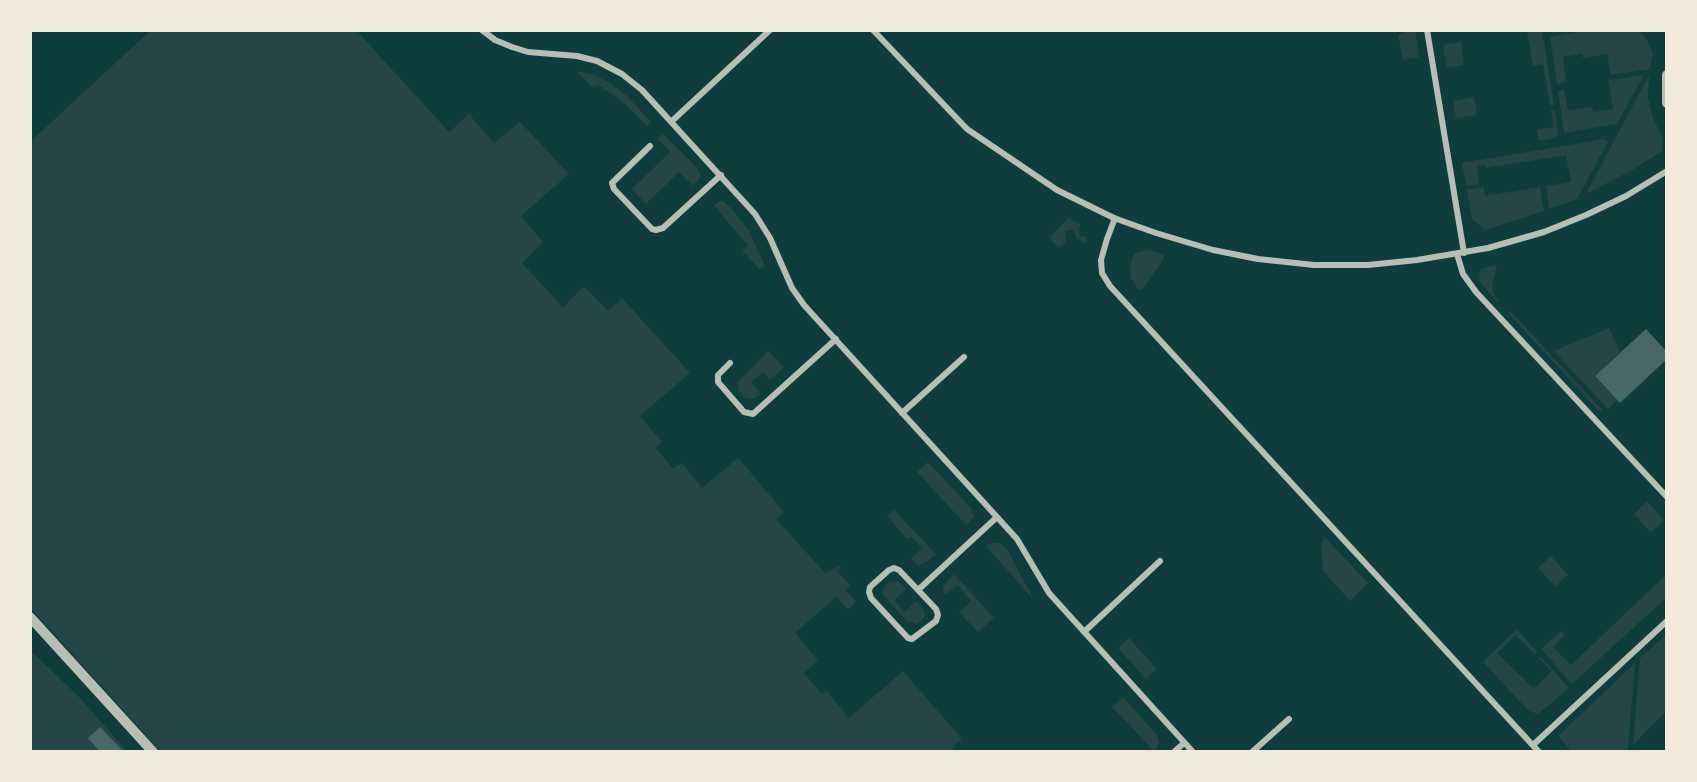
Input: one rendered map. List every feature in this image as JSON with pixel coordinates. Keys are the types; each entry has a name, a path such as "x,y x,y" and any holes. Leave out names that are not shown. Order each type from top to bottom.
{"street":[{"path":"482,30 495,40 512,48 528,52 589,58 610,66 634,82 721,175 763,226 795,294 998,517 1024,548 1049,593 1192,752"},
{"path":"672,121 770,30"},
{"path":"873,30 947,110 976,136 1065,195 1115,218 1156,233 1258,259 1305,265 1379,264 1460,254 1518,240 1586,216 1626,196 1667,171"},
{"path":"1427,30 1463,274 1476,292 1667,497"},
{"path":"1667,75 1667,103"},
{"path":"650,146 612,183 614,189 652,229 663,228 721,175"},
{"path":"1115,218 1102,255 1102,273 1110,286 1539,752"},
{"path":"730,363 718,375 718,382 744,412 753,414 836,339"},
{"path":"902,413 964,357"},
{"path":"918,590 998,517"},
{"path":"1084,632 1160,561"},
{"path":"894,568 899,570 918,590 936,609 938,615 936,621 912,639 908,638 873,600 869,590 889,570 894,568"},
{"path":"30,617 153,752"},
{"path":"1533,745 1667,621"},
{"path":"1252,752 1289,719"},
{"path":"1174,752 1184,743"}],"shaded area":[{"path":"151,30 356,30 449,132 469,114 494,143 520,122 569,174 521,216 543,242 522,263 563,307 584,286 608,311 622,298 690,373 640,416 662,442 656,448 673,469 682,463 702,488 738,458 784,512 776,519 825,573 839,566 841,568 838,572 850,585 846,590 856,602 848,610 836,597 795,633 818,661 804,673 822,694 827,691 849,718 903,671 962,739 952,748 955,752 161,752 30,607 30,142"},
{"path":"1406,30 1415,30 1419,57 1403,60 1398,35 1403,34"},
{"path":"1542,30 1554,105 1550,105 1543,64 1533,66 1527,32"},
{"path":"1590,30 1638,30 1647,40 1653,53 1650,69 1611,75 1607,54 1583,58 1582,54 1563,57 1566,82 1557,84 1550,37"},
{"path":"1461,42 1464,65 1447,68 1443,45"},
{"path":"576,71 592,74 610,83 627,96 651,122 647,126 623,102 598,85 592,87"},
{"path":"1644,75 1617,124 1564,133 1558,91 1564,90 1568,110 1592,107 1593,112 1613,109 1608,80"},
{"path":"1649,75 1648,98 1653,118 1663,139 1662,151 1586,194"},
{"path":"1474,97 1477,115 1456,118 1453,101"},
{"path":"1555,110 1558,135 1555,138 1539,141 1537,130 1554,127 1551,111"},
{"path":"663,134 698,169 701,177 693,186 679,172 646,204 632,189 670,152 658,139"},
{"path":"1604,139 1608,142 1577,199 1549,209 1546,186 1571,182 1566,155 1486,168 1486,165 1477,166 1479,184 1466,186 1462,163"},
{"path":"1484,187 1485,196 1540,187 1544,211 1485,230 1472,219 1467,189"},
{"path":"720,201 734,211 749,231 765,266 760,270 742,250 748,246 714,205"},
{"path":"1068,218 1080,224 1079,236 1087,237 1086,244 1077,238 1073,230 1065,231 1066,241 1062,245 1058,246 1051,240 1051,236"},
{"path":"1147,250 1163,254 1164,258 1143,289 1139,290 1131,278 1130,265 1134,254"},
{"path":"1497,265 1492,287 1498,302 1481,284 1479,278 1481,269"},
{"path":"1510,311 1602,410 1600,412 1508,313"},
{"path":"1609,328 1620,352 1595,376 1617,400 1608,409 1554,351"},
{"path":"768,351 784,367 770,380 763,372 751,382 761,394 752,399 745,398 738,390 738,382"},
{"path":"928,462 971,508 974,517 966,525 917,472"},
{"path":"1647,501 1664,520 1651,533 1634,514"},
{"path":"894,510 936,554 925,563 918,565 911,559 922,548 911,536 907,539 887,516"},
{"path":"1325,537 1368,583 1350,601 1323,571 1321,544"},
{"path":"991,543 1000,543 1007,549 1034,600 986,546"},
{"path":"1551,556 1568,575 1555,586 1538,568"},
{"path":"954,574 994,618 978,632 959,612 971,601 958,585 945,595 943,593 943,586"},
{"path":"1667,574 1667,597 1572,684 1541,649 1561,631 1565,635 1553,647 1571,665"},
{"path":"890,581 900,582 906,589 894,600 904,612 917,601 923,609 924,618 917,624 907,621 883,594 884,587"},
{"path":"1517,629 1537,652 1535,654 1515,635 1497,653 1534,689 1552,671 1539,658 1541,657 1569,688 1538,714 1529,711 1483,662"},
{"path":"1667,634 1667,711 1633,747 1640,658"},
{"path":"1129,638 1157,669 1146,679 1118,648"},
{"path":"30,650 78,696 128,752 30,752"},
{"path":"1635,663 1628,750 1624,752 1572,752 1558,736"},
{"path":"1123,697 1157,735 1159,744 1154,751 1112,707"}],"building":[{"path":"1646,329 1667,352 1667,359 1620,403 1595,376"},
{"path":"100,727 124,752 100,752 88,738"}]}
